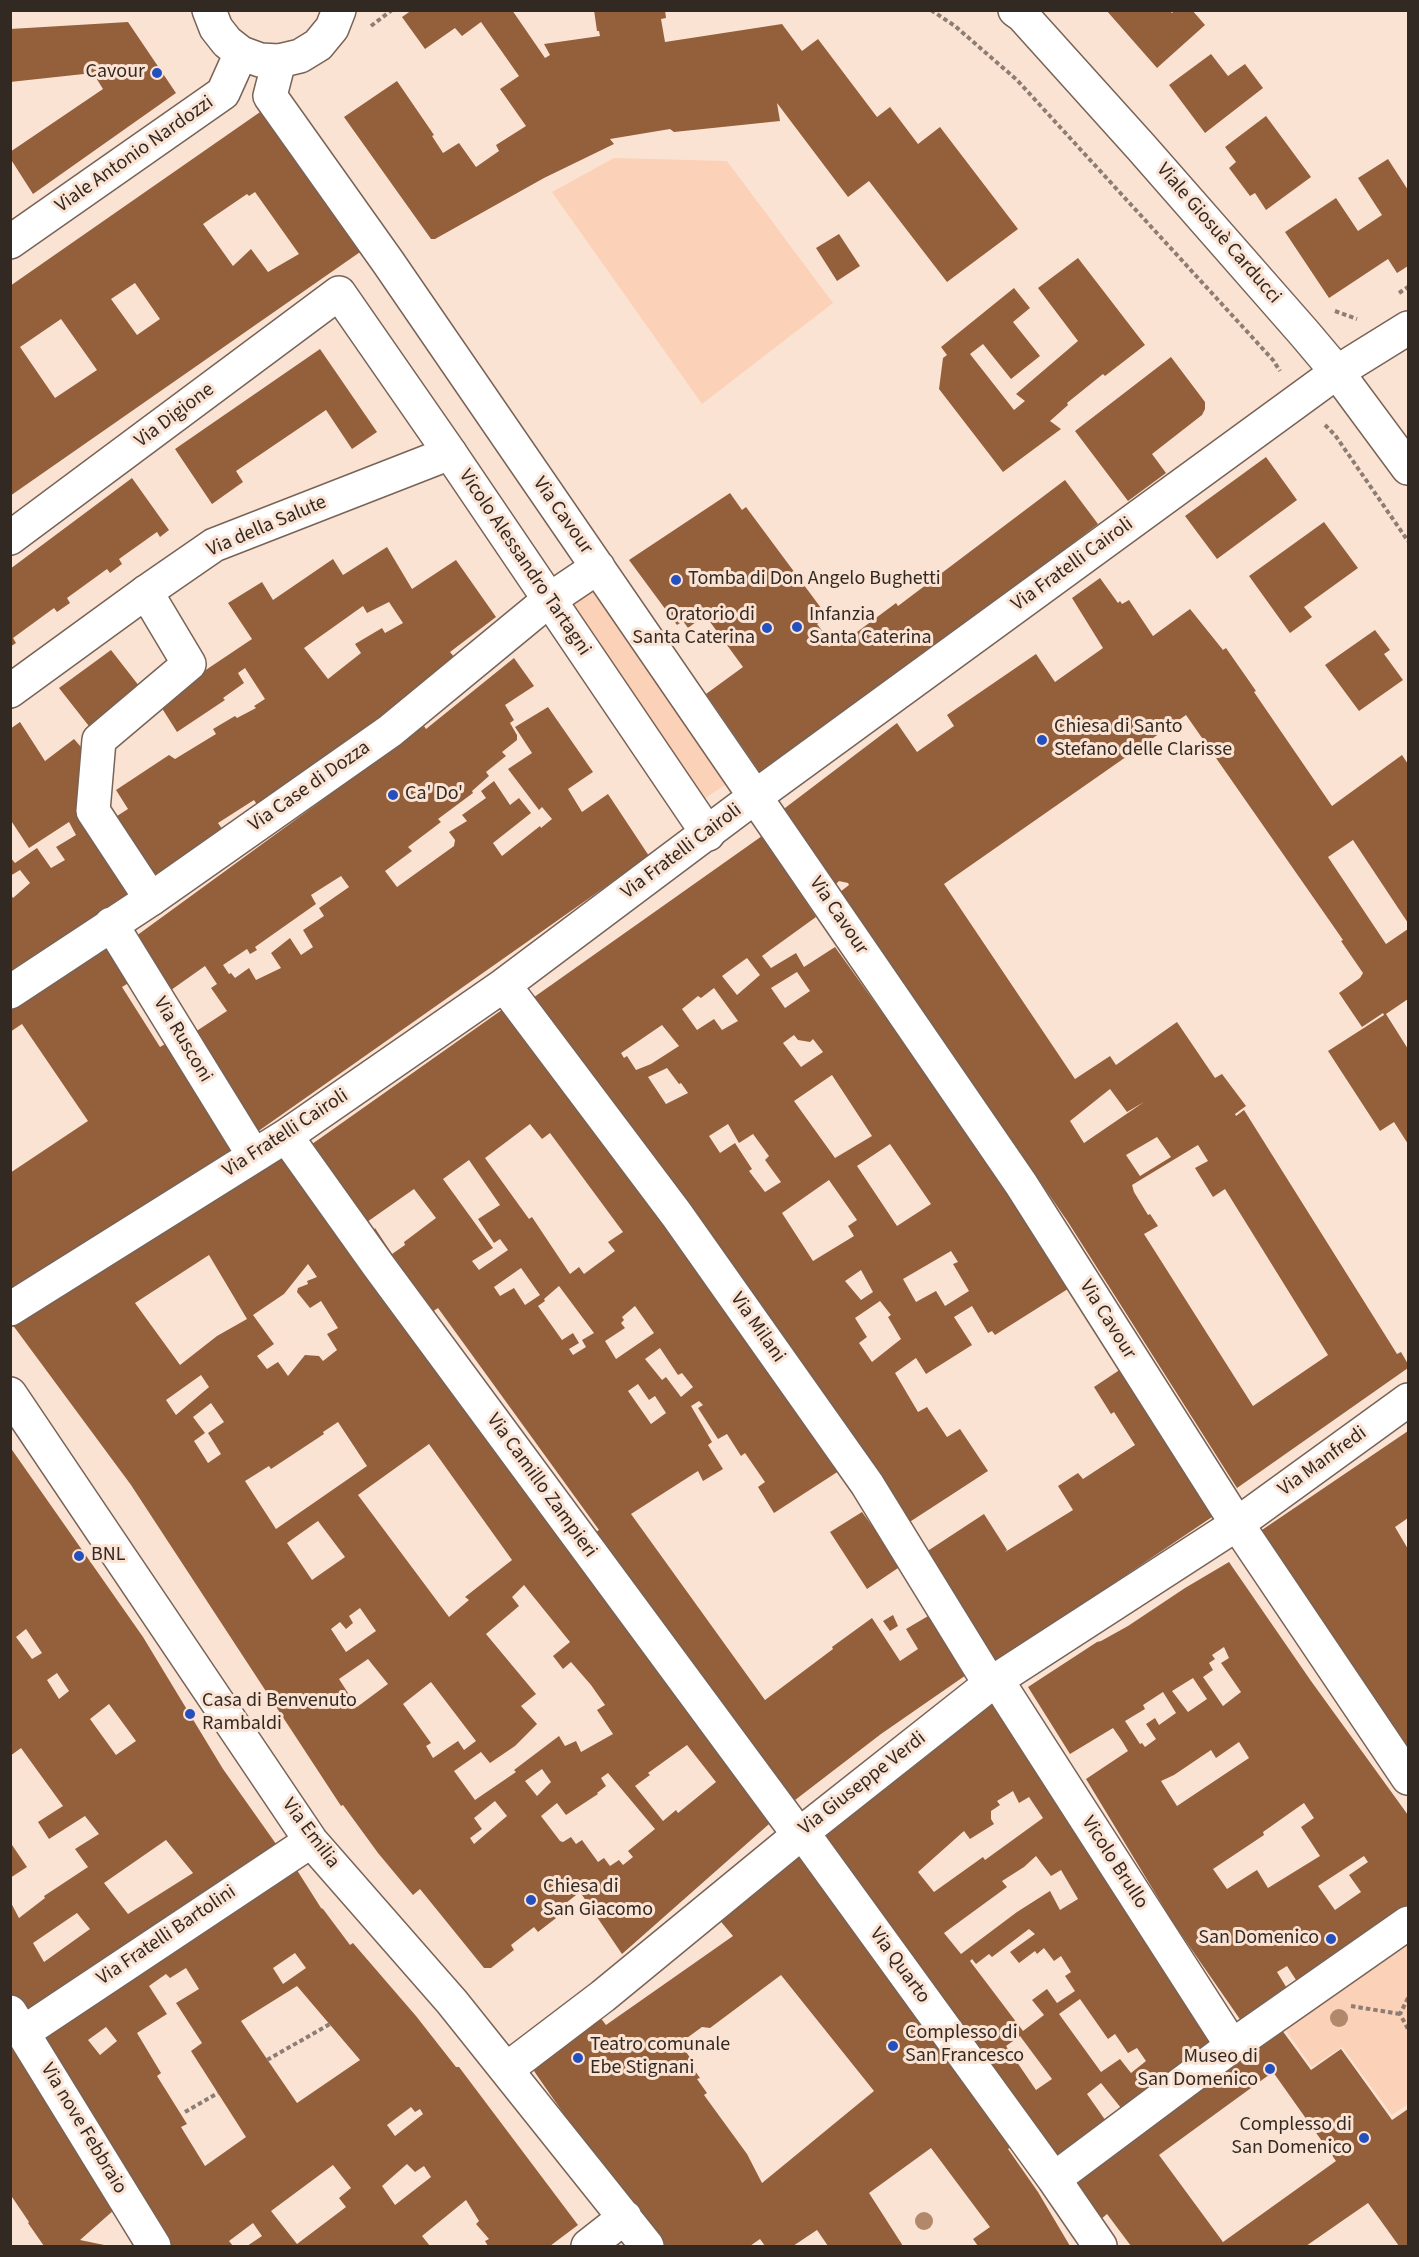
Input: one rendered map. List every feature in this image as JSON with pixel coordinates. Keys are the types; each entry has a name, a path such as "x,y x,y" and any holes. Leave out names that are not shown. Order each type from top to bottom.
{"street":[{"path":"209,10 216,28 227,42 241,53 260,60 279,61 300,56 318,45 332,28 339,10"},
{"name":"Viale Giosuè Carducci","path":"1019,12 1141,147 1337,372 1408,468"},
{"name":"Viale Antonio Nardozzi","path":"10,242 223,93 241,53"},
{"name":"Via Cavour","path":"279,61 270,96 388,262 1021,1184 1237,1524 1408,1778"},
{"name":"Vicolo Alessandro Tartagni","path":"339,293 708,834"},
{"name":"Via Digione","path":"10,538 339,293"},
{"name":"Via Fratelli Cairoli","path":"10,1309 286,1136 504,985 756,796 1337,372 1408,328"},
{"name":"Via della Salute","path":"10,691 214,545 450,453"},
{"name":"Via Case di Dozza","path":"10,992 151,899 390,731 549,600 598,567"},
{"path":"146,592 189,664 99,740 93,811 151,899"},
{"name":"Via Rusconi","path":"111,924 254,1156"},
{"name":"Via Milani","path":"504,985 677,1215 867,1484 993,1682"},
{"name":"Via Camillo Zampieri","path":"286,1136 385,1274 801,1833"},
{"name":"Via Emilia","path":"10,1394 311,1841 453,2002 625,2217 646,2247"},
{"name":"Via Manfredi","path":"1237,1524 1408,1400"},
{"name":"Via Giuseppe Verdi","path":"507,2069 603,1996 801,1833 993,1682 1237,1524"},
{"name":"Vicolo Brullo","path":"993,1682 1232,2046"},
{"name":"Via Quarto","path":"801,1833 1054,2179 1100,2247"},
{"name":"Via Fratelli Bartolini","path":"17,2022 311,1841"},
{"path":"1054,2179 1232,2046 1408,1923"},
{"name":"Via nove Febbraio","path":"17,2022 154,2247"},
{"path":"588,2247 625,2217"}],"path":[{"path":"931,10 955,26 1017,80 1273,360 1300,399 1335,435 1408,541"},
{"path":"1408,1998 1400,2014 1408,2029"},
{"path":"267,2060 330,2024"},
{"path":"184,2112 218,2093"}],"shaded area":[{"path":"614,158 727,161 833,303 702,404 552,192"},
{"path":"600,583 733,780 696,804 563,608"},
{"path":"1408,1935 1408,2104 1392,2115 1342,2047 1312,2067 1281,2024"}],"building":[{"path":"412,10 512,10 545,58 550,55 544,44 600,36 594,10 665,10 666,18 661,19 665,42 782,24 802,51 818,39 877,117 890,107 918,144 940,127 1018,229 947,282 869,181 848,197 777,103 780,121 674,132 670,129 610,139 614,144 544,178 435,239 431,239 344,117 397,81 434,135 432,136 443,153 459,143 476,167 499,151 496,145 526,126 500,89 519,76 481,22 462,36 455,28 425,49 402,17"},
{"path":"1106,10 1169,10 1172,13 1175,10 1192,10 1205,25 1157,68"},
{"path":"128,22 176,93 33,194 10,158 10,152 103,89 93,73 10,82 10,29"},
{"path":"1211,54 1228,76 1245,64 1263,88 1205,133 1169,85"},
{"path":"263,110 363,250 10,496 10,286","holes":["255,192 299,254 268,272 251,249 233,266 203,224 247,194 249,196","135,283 160,319 137,335 111,299","61,319 97,370 55,398 20,347"]},
{"path":"1266,116 1311,177 1266,210 1255,193 1250,196 1229,168 1236,162 1225,147"},
{"path":"1388,159 1408,190 1408,266 1397,273 1388,259 1329,298 1285,232 1336,198 1358,231 1382,215 1358,178"},
{"path":"839,234 860,266 837,281 816,248"},
{"path":"1078,258 1145,345 1067,403 1068,405 1050,421 1061,429 1003,472 939,389 943,358 947,355 941,347 1014,288 1030,308 1013,322 1040,356 1011,379 983,344 970,354 1014,410 1025,401 1016,394 1078,341 1038,288"},
{"path":"320,349 377,432 352,449 326,410 236,471 243,482 212,504 175,449"},
{"path":"1171,357 1205,402 1205,409 1202,415 1152,454 1166,473 1128,501 1075,431"},
{"path":"1266,457 1297,500 1217,559 1185,516"},
{"path":"132,478 169,530 160,537 157,532 119,559 122,564 110,573 107,569 67,598 70,603 57,612 54,608 13,638 16,643 10,647 10,569"},
{"name":"Oratorio di Santa Caterina","path":"1065,480 1098,524 929,652 761,774 706,694 743,667 705,615 688,628 683,621 677,625 629,560 730,493 742,510 746,507 824,612 817,617 820,622 817,624 829,640 826,643 829,647 851,631 853,635 896,603 898,606"},
{"path":"1324,522 1358,568 1304,607 1312,617 1290,633 1249,576"},
{"path":"387,547 412,589 456,560 496,617 450,652 459,663 260,809 254,800 218,823 225,833 149,888 106,823 128,809 116,790 169,755 175,759 216,734 213,729 235,716 237,718 256,708 254,706 265,699 245,668 238,673 244,683 223,698 225,700 177,732 158,702 252,639 228,603 262,582 273,600 333,559 343,575","holes":["389,602 403,623 385,633 382,628 355,644 361,653 328,679 304,648 363,606 367,613"]},
{"path":"1100,578 1118,603 1120,601 1122,604 1129,600 1153,636 1190,609 1223,650 1226,648 1332,806 1402,755 1408,764 1408,923 1353,840 1328,857 1386,944 1408,929 1408,999 1386,1014 1408,1049 1408,1144 1394,1122 1380,1131 1328,1051 1384,1015 1383,1013 1362,1027 1339,993 1360,978 1363,973 1341,941 1343,940 1186,715 944,884 1075,1079 1110,1056 1116,1065 1177,1022 1215,1078 1222,1074 1246,1106 1235,1114 1236,1116 1244,1110 1397,1354 1401,1352 1408,1364 1408,1368 1237,1488 1068,1222 840,892 849,885 848,883 839,881 835,885 785,811 785,808 897,723 917,752 954,726 947,715 1036,654 1055,682 1103,648 1072,598","holes":["1110,1089 1127,1112 1144,1102 1084,1143 1070,1121","1157,1137 1171,1157 1140,1176 1126,1155","1198,1145 1208,1161 1195,1168 1213,1197 1225,1189 1328,1355 1253,1406 1144,1234 1158,1226 1150,1214 1148,1215 1132,1185"]},
{"path":"1375,630 1390,650 1384,654 1403,680 1359,711 1325,665"},
{"path":"111,650 143,691 92,730 59,688"},
{"path":"514,658 534,686 505,705 514,720 510,723 517,735 517,740 502,752 506,756 486,772 489,776 472,791 473,793 438,819 441,822 408,847 412,851 385,871 397,887 454,846 455,840 449,832 467,821 462,815 486,798 481,791 494,781 510,805 519,798 531,813 493,843 502,856 552,819 542,807 539,810 508,769 532,753 515,727 548,707 593,772 568,789 582,812 608,794 649,856 250,1137 192,1034 227,1011 211,988 217,984 205,966 164,995 132,939 424,726 426,729","holes":["341,876 349,887 319,908 324,916 303,930 313,947 301,955 290,938 271,953 281,968 256,980 249,968 235,978 231,973 229,974 223,965 247,949 250,954 257,950 255,947 316,904 311,895"]},
{"path":"20,722 45,761 74,739 88,755 79,762 86,768 141,893 10,979 10,893 13,898 30,883 20,870 10,876 10,857 15,863 37,848 51,868 65,860 56,847 76,835 69,822 29,848 10,819 10,729"},
{"path":"762,836 816,917 762,956 771,968 796,953 804,967 835,947 989,1162 1071,1287 995,1335 992,1331 988,1333 972,1306 954,1317 972,1345 926,1374 916,1358 895,1373 918,1412 927,1407 947,1437 960,1429 988,1471 905,1525 530,1000","holes":["747,958 760,975 737,995 722,976","797,972 810,991 785,1008 771,988","714,988 738,1021 722,1030 714,1019 697,1030 682,1009 698,996 701,998","662,1025 679,1046 651,1064 636,1070 627,1056 624,1058 621,1053","794,1035 798,1040 810,1042 813,1039 823,1052 801,1067 783,1043","667,1068 688,1093 666,1104 648,1077","832,1075 872,1136 835,1158 794,1101","728,1124 739,1143 753,1134 769,1156 765,1160 781,1182 765,1192 749,1171 752,1169 735,1143 720,1153 709,1136","890,1144 931,1204 897,1226 857,1166","829,1180 857,1220 848,1226 854,1236 813,1261 782,1213","951,1251 958,1262 953,1264 969,1291 945,1306 936,1291 916,1302 903,1279","861,1270 873,1292 861,1300 845,1281","880,1301 891,1315 888,1317 901,1339 872,1362 859,1343 867,1337 855,1318"]},
{"path":"108,938 135,979 122,987 160,1047 172,1040 236,1149 10,1291 10,1173 88,1121 22,1024 10,1032 10,1003"},
{"path":"506,1007 842,1469 774,1513 758,1487 765,1482 745,1453 741,1456 727,1434 718,1439 698,1408 703,1405 699,1401 691,1406 712,1442 708,1445 723,1469 703,1481 698,1471 631,1514 765,1700 872,1618 900,1661 918,1649 906,1629 935,1612 969,1673 881,1734 786,1807 586,1538 599,1530 438,1308 425,1317 305,1149","holes":["530,1124 542,1139 550,1133 623,1232 608,1242 615,1251 584,1274 579,1267 570,1274 532,1217 529,1219 485,1158","469,1160 500,1205 478,1219 494,1243 500,1239 508,1250 479,1270 472,1261 493,1248 443,1179","414,1189 436,1218 392,1254 375,1228 374,1230 367,1222","521,1268 540,1295 525,1305 514,1288 500,1296 494,1287","559,1286 594,1333 582,1340 586,1347 573,1355 569,1349 579,1343 573,1333 562,1340 538,1306 545,1301 544,1299","635,1306 654,1333 616,1359 605,1341 625,1328 621,1323 624,1320 622,1317","660,1348 678,1375 682,1373 693,1387 681,1397 666,1377 662,1380 645,1359","638,1384 649,1400 655,1396 666,1413 651,1424 628,1391"]},
{"path":"292,1150 777,1817 622,1954 580,1892 557,1910 560,1915 538,1932 534,1927 511,1945 514,1950 491,1968 484,1968 420,1889 413,1895 378,1853 343,1805 341,1806 131,1485 12,1324","holes":["209,1255 247,1319 217,1336 180,1365 135,1303","308,1264 317,1277 307,1281 308,1284 298,1288 297,1292 310,1308 321,1301 338,1328 327,1334 337,1350 323,1361 319,1356 305,1355 288,1376 278,1362 267,1369 257,1356 274,1344 253,1315 284,1294","201,1375 209,1387 176,1415 166,1400","211,1403 224,1422 208,1433 221,1454 208,1463 194,1441 205,1433 193,1417","338,1422 367,1466 276,1529 245,1481 269,1466 271,1469","429,1444 512,1560 465,1597 469,1600 449,1617 358,1495","318,1521 345,1557 312,1580 287,1543","524,1585 570,1642 553,1656 563,1669 571,1662 591,1685 605,1705 597,1710 613,1734 581,1752 576,1741 565,1746 559,1736 514,1770 516,1772 475,1800 454,1771 481,1752 490,1763 515,1746 537,1724 521,1706 536,1694 486,1634 519,1606 512,1597","360,1608 376,1631 346,1652 331,1629 340,1622 346,1629 353,1623 349,1616","368,1659 388,1684 357,1707 339,1679","431,1682 476,1741 464,1750 458,1741 433,1758 426,1746 431,1743 403,1704","687,1745 716,1782 678,1813 676,1810 663,1821 635,1786 650,1775 648,1773","542,1769 551,1782 537,1796 525,1781","608,1773 655,1829 628,1851 633,1857 623,1865 619,1860 610,1866 604,1858 598,1862 582,1840 576,1844 571,1837 563,1842 560,1841 541,1816 557,1803 566,1815 606,1786 601,1778","495,1801 507,1816 474,1844 470,1838 482,1829 474,1818"]},
{"path":"1121,1369 1218,1513 994,1664 923,1554 984,1514 1007,1550 1005,1552 1073,1510 1058,1486 1078,1473 1083,1479 1135,1445 1114,1412 1111,1414 1094,1387"},
{"path":"1408,1431 1408,1518 1395,1527 1408,1549 1408,1751 1256,1534"},
{"path":"10,1447 143,1637 223,1769 281,1851 28,2020 10,1992 10,1901 19,1918 45,1898 44,1896 88,1867 75,1849 99,1834 85,1816 49,1839 38,1822 63,1806 21,1748 10,1756","holes":["26,1629 42,1653 32,1659 16,1637","57,1673 69,1691 59,1699 47,1680","109,1704 136,1741 116,1755 90,1719","166,1840 193,1873 128,1914 104,1883","77,1913 90,1929 44,1962 33,1943"]},
{"path":"862,1512 901,1566 867,1589 830,1532"},
{"path":"1229,1562 1408,1815 1408,1905 1298,1983 1287,1966 1277,1972 1288,1990 1246,2028 1174,1924 1086,1779 1128,1751 1122,1741 1113,1728 1070,1754 1028,1687","holes":["1224,1647 1229,1658 1221,1663 1241,1692 1223,1706 1203,1677 1213,1670 1209,1663 1215,1659 1212,1655","1193,1678 1207,1699 1188,1712 1172,1691","1163,1692 1176,1713 1159,1725 1155,1718 1146,1724 1156,1739 1145,1747 1142,1743 1140,1744 1125,1721 1145,1709 1143,1705","1239,1742 1249,1758 1177,1806 1161,1781 1211,1750 1216,1758","1304,1803 1314,1818 1301,1827 1320,1856 1268,1888 1257,1870 1227,1889 1213,1869 1264,1835 1263,1832","1364,1856 1368,1862 1349,1875 1361,1892 1335,1910 1318,1886"]},
{"path":"893,1615 898,1626 890,1631 883,1621"},
{"path":"997,1699 1212,2041 1125,2113 1101,2083 1087,2094 1108,2124 1056,2160 989,2060 820,1835","holes":["1013,1791 1019,1803 1029,1797 1043,1818 985,1860 983,1857 934,1892 918,1872 964,1831 970,1839 994,1824 991,1811 1000,1805 997,1801","1036,1856 1051,1876 1061,1870 1078,1899 1060,1910 1050,1891 1017,1912 961,1954 944,1933 1007,1887 1002,1881","1029,1929 1035,1934 1010,1952 1019,1963 1035,1951 1037,1954 1044,1948 1054,1961 1061,1956 1071,1972 1065,1976 1075,1991 1057,2003 1047,1989 1032,2000 1044,2015 1023,2031 970,1961 972,1959 976,1964 989,1954 992,1957","1080,1999 1108,2039 1115,2034 1128,2053 1137,2048 1146,2061 1131,2073 1120,2059 1101,2072 1059,2014","1020,2036 1052,2079 1036,2090 1006,2046"]},
{"path":"10,1842 27,1867 10,1878"},
{"name":"Complesso di San Francesco","path":"804,1845 1015,2144 1008,2149 1038,2192 1070,2246 978,2246 973,2239 990,2227 931,2148 869,2193 903,2246 828,2246 817,2230 793,2246 765,2246 760,2239 750,2246 656,2246 527,2059 594,2009 606,2025 733,1936 717,1917","holes":["781,1975 874,2091 762,2183 747,2154 704,2095 707,2093 690,2064 693,2062 680,2043 702,2027 710,2028"]},
{"path":"295,1867 321,1908 350,1945 353,1943 416,2016 456,2067 459,2067 578,2225 550,2246 488,2246 485,2241 489,2239 476,2224 479,2221 466,2200 422,2236 430,2246 247,2246 262,2236 253,2223 229,2241 233,2246 169,2246 39,2038","holes":["295,1953 306,1968 283,1984 273,1968","186,1968 199,1989 176,2003 202,2043 191,2051 246,2137 205,2166 181,2127 187,2124 157,2076 161,2073 137,2033 167,2014 149,1986 166,1974 170,1978","297,1986 360,2060 297,2103 241,2021","106,2027 117,2041 100,2055 88,2040","411,2107 415,2112 420,2109 423,2114 395,2136 387,2125","407,2164 415,2172 424,2166 431,2177 395,2205 382,2186","333,2165 351,2188 339,2198 346,2207 297,2244 271,2211"]},
{"name":"Complesso di San Domenico","path":"1279,2026 1311,2070 1341,2049 1392,2120 1408,2109 1408,2246 1399,2246 1368,2203 1306,2246 1131,2246 1107,2214 1100,2220 1070,2176","holes":["1273,2072 1336,2161 1223,2242 1159,2155"]},
{"path":"10,2038 114,2210 80,2240 109,2246 44,2246 10,2194"}],"place":[{"name":"Cavour","path":"157,73"},
{"name":"Tomba di Don Angelo Bughetti","path":"676,580"},
{"name":"Infanzia Santa Caterina","path":"797,627"},
{"name":"Oratorio di Santa Caterina","path":"767,628"},
{"name":"Chiesa di Santo Stefano delle Clarisse","path":"1042,740"},
{"name":"Ca' Do'","path":"393,795"},
{"name":"BNL","path":"79,1556"},
{"name":"Casa di Benvenuto Rambaldi","path":"190,1714"},
{"name":"Chiesa di San Giacomo","path":"531,1900"},
{"name":"San Domenico","path":"1331,1939"},
{"name":"Complesso di San Francesco","path":"893,2046"},
{"name":"Teatro comunale Ebe Stignani","path":"578,2058"},
{"name":"Museo di San Domenico","path":"1270,2069"},
{"name":"Complesso di San Domenico","path":"1364,2138"}]}
